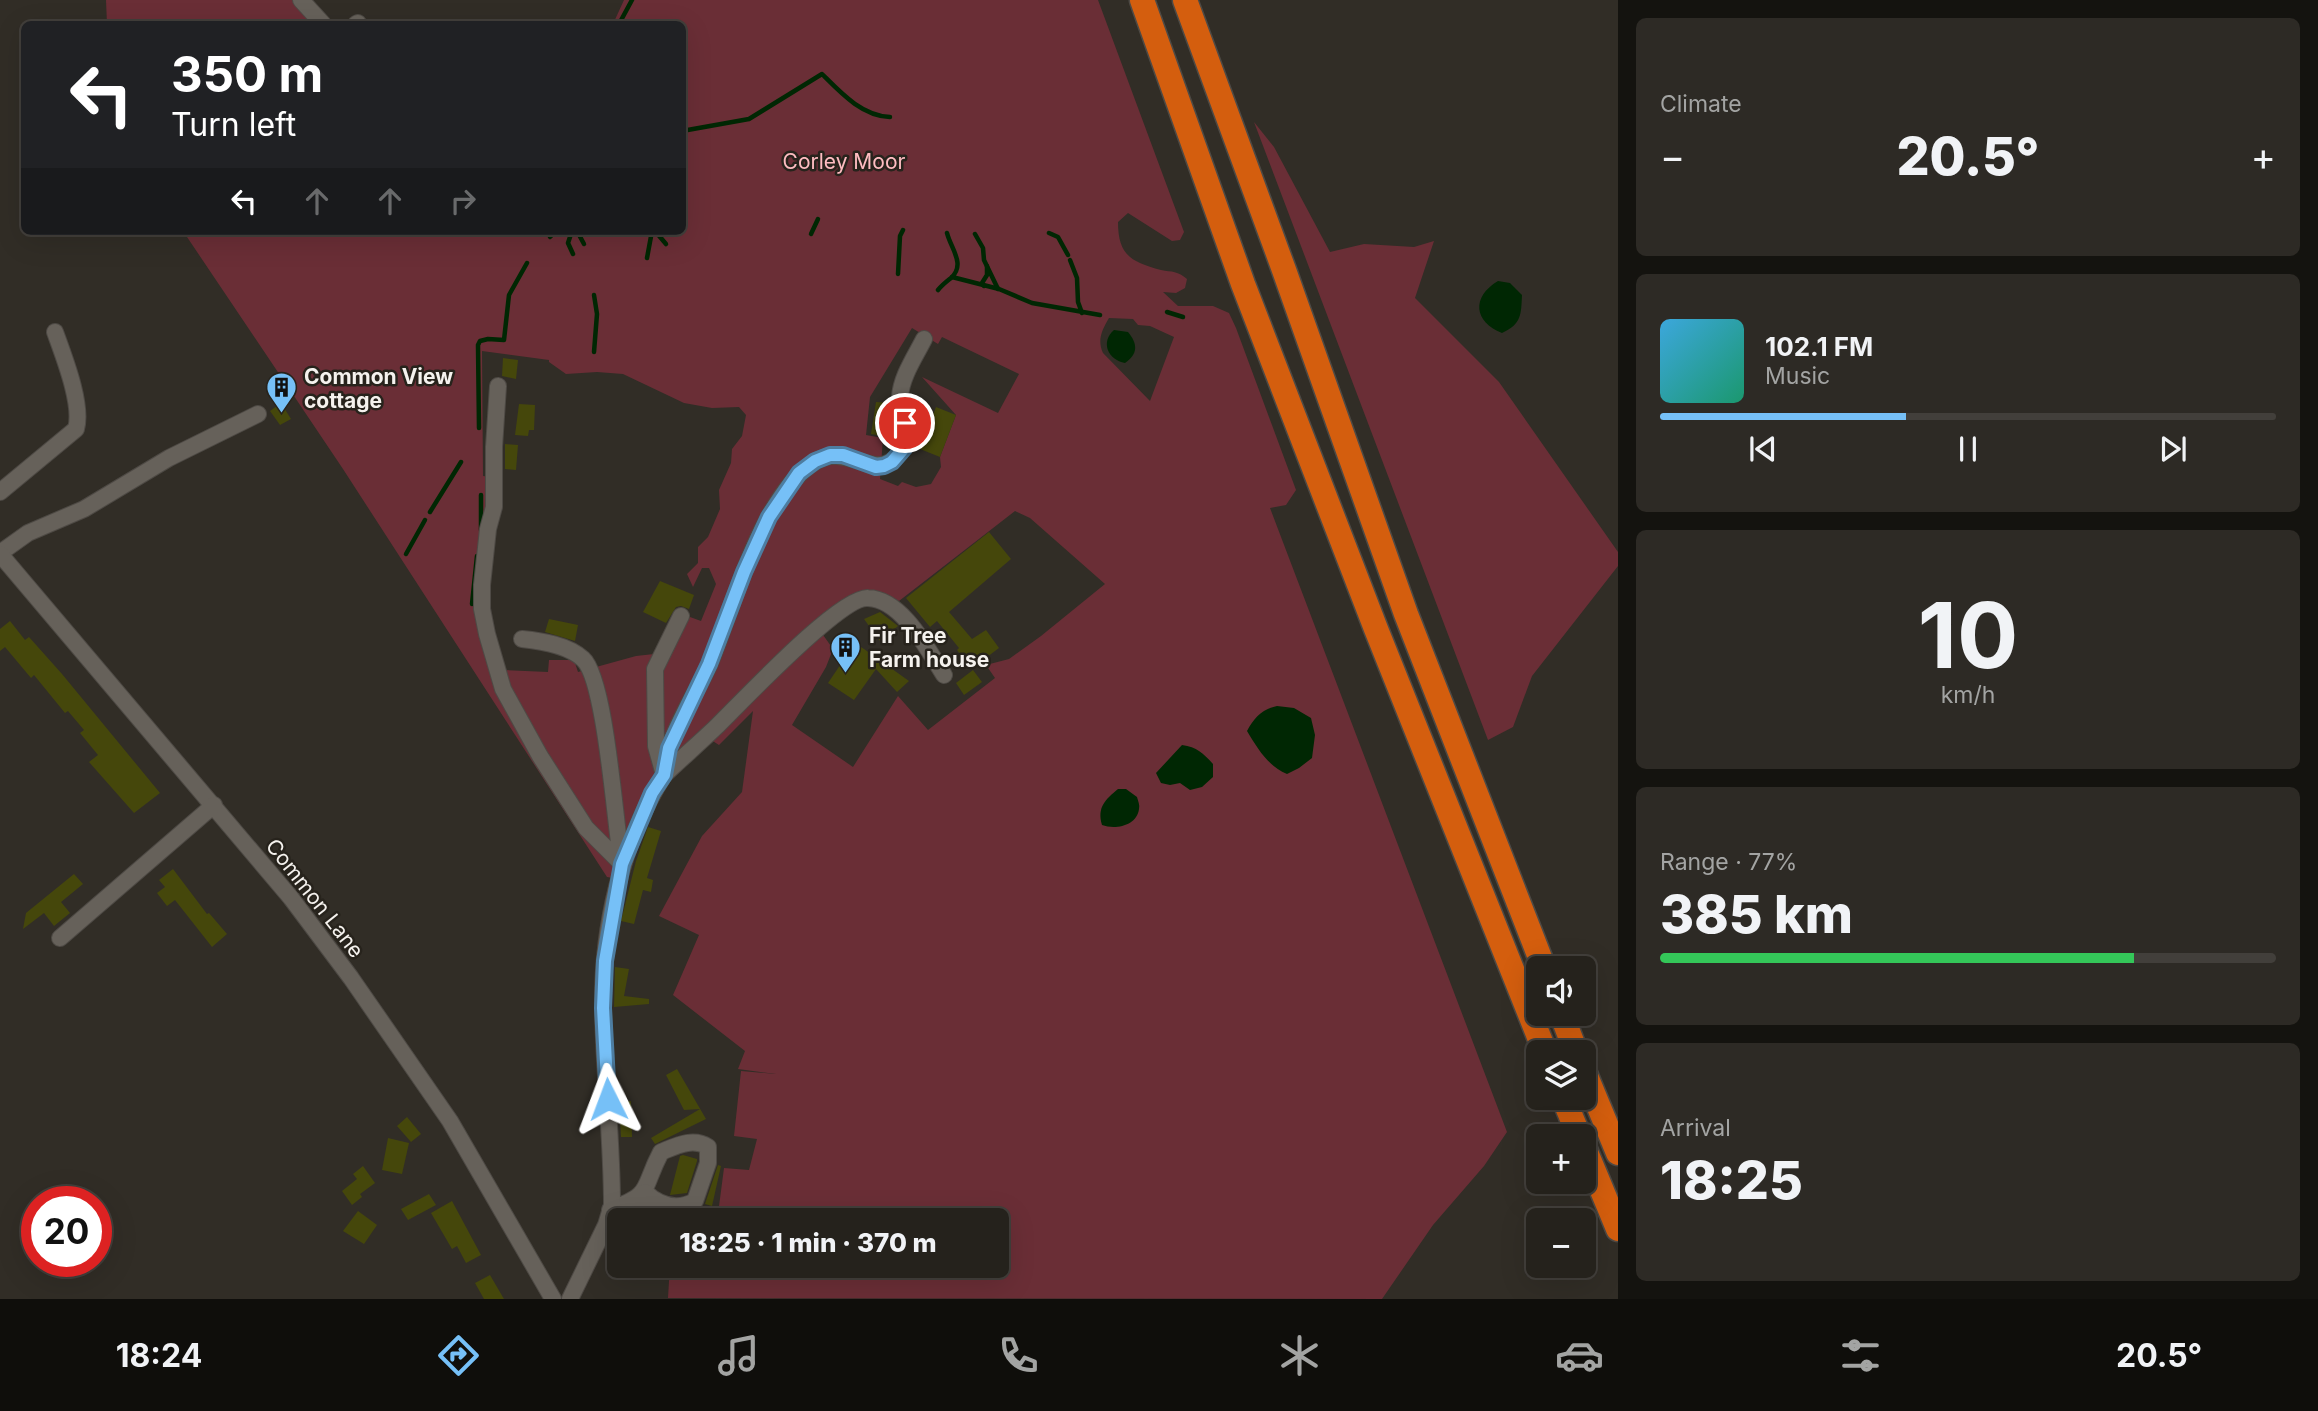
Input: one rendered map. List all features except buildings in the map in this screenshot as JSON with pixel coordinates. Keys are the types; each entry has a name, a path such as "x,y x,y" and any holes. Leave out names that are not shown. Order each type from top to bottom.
{"highway":[{"path":"1142,0 1272,360 1540,1040"},
{"path":"1185,0 1406,614 1539,956"},
{"path":"1596,1100 1618,1153"},
{"path":"1596,1176 1618,1229"}],"street":[{"path":"301,0 320,21"},
{"path":"0,492 76,429 79,418 55,332"},
{"path":"664,775 669,748 709,664 744,572 769,517 794,479 815,461 830,455 843,455 876,467 892,462 902,452 907,435 900,397 904,379 924,339"},
{"path":"498,386 493,468 494,507 488,529 482,585 482,610 487,634 503,689 540,756 586,828 622,864"},
{"path":"0,553 28,533 84,509 169,458 258,414"},
{"name":"Common Lane","path":"0,553 214,805 351,978 450,1121 553,1299"},
{"path":"610,1208 612,1173 603,1008 605,961 622,864 652,793 664,775 834,615 855,601 866,597 892,605 918,635 944,675"},
{"path":"664,775 656,746 655,669 681,616"},
{"path":"522,639 545,642 575,653 590,667 603,725 622,864"},
{"path":"60,938 214,805"},
{"path":"645,1192 657,1202 688,1206 695,1201 708,1163 708,1147 701,1142 683,1143 661,1152 645,1192 645,1208"},
{"path":"615,1208 636,1200 645,1192"},
{"path":"570,1299 607,1221"}],"green space":[{"path":"106,0 309,0 327,21 107,21"},
{"name":"Corley Moor","path":"624,0 1098,0 1184,232 1180,240 1172,241 1128,213 1118,222 1120,242 1134,260 1178,273 1187,279 1185,288 1176,293 1163,292 1178,306 1213,306 1229,313 1236,328 1296,490 1286,505 1270,508 1507,1132 1484,1166 1433,1225 1382,1299 668,1298 669,1278 1009,1278 1009,1208 719,1208 724,1168 749,1170 757,1139 734,1136 741,1071 776,1074 738,1069 745,1051 673,995 699,935 659,916 702,836 742,792 753,711 719,745 708,738 673,769 619,879 607,877 343,469 186,235 686,235 686,21 614,21","holes":["1109,318 1133,319 1138,325 1150,326 1174,337 1150,401 1101,348 1102,331","912,328 938,344 942,337 1019,374 998,413 922,377 956,415 940,457 941,467 931,484 916,487 902,482 898,486 880,479 883,438 866,435 870,397","482,351 549,360 566,374 623,374 684,403 712,408 739,407 746,415 742,436 732,449 731,463 719,490 720,509 708,537 698,547 698,563 687,574 693,587 702,568 709,568 716,584 701,621 690,617 672,652 636,656 578,672 574,660 549,660 548,672 505,670 491,621 488,591 499,478 483,476","1015,511 1030,518 1105,584 1009,659 986,665 995,678 928,730 898,696 853,767 792,725 826,667 833,649 821,632 882,592 899,601"]},
{"path":"1254,122 1274,147 1330,252 1364,244 1414,247 1434,241 1415,298 1499,382 1618,552 1618,566 1532,676 1513,727 1488,740"}],"shaded area":[{"path":"1498,281 1510,283 1522,295 1517,322 1502,333 1486,322 1479,309 1483,294"},
{"path":"1114,330 1128,332 1134,341 1134,352 1125,363 1114,358 1108,350 1107,340"},
{"path":"1277,706 1294,708 1311,718 1315,735 1312,758 1287,774 1268,761 1247,731 1259,715"},
{"path":"1182,745 1199,751 1213,764 1213,777 1202,787 1190,790 1180,783 1161,783 1156,773"},
{"path":"1118,789 1126,789 1137,797 1137,815 1125,825 1102,825 1103,804"}],"waterway":[{"path":"621,21 632,0"},
{"path":"686,130 749,119 822,74 844,96 861,108 870,113 890,117"},
{"path":"811,234 818,219"},
{"path":"898,274 900,236 903,230"},
{"path":"938,290 951,278 957,267 956,256 947,233"},
{"path":"1049,233 1058,237 1068,255"},
{"path":"975,234 998,289"},
{"path":"571,235 568,243 573,254"},
{"path":"579,235 584,244"},
{"path":"647,258 651,235"},
{"path":"658,235 666,244"},
{"path":"1070,260 1077,278 1078,302 1082,313"},
{"path":"479,428 478,345 480,341 488,339 504,340 509,295 527,263"},
{"path":"984,286 982,283 987,275 987,266"},
{"path":"952,277 999,289 1032,303 1100,315"},
{"path":"594,295 597,314 594,352"},
{"path":"1167,312 1183,317"},
{"path":"430,512 461,462"},
{"path":"481,495 481,530"},
{"path":"406,554 425,520"},
{"path":"472,604 477,556"}],"place":[{"name":"Common View cottage","path":"281,415"},
{"name":"Fir Tree Farm house","path":"846,674"}],"route":[{"path":"608,1099 603,1008 605,961 622,864 652,793 664,775 669,748 709,664 744,572 769,517 799,473 815,461 830,455 843,455 876,467 884,466 892,462 905,447 905,423"}]}
